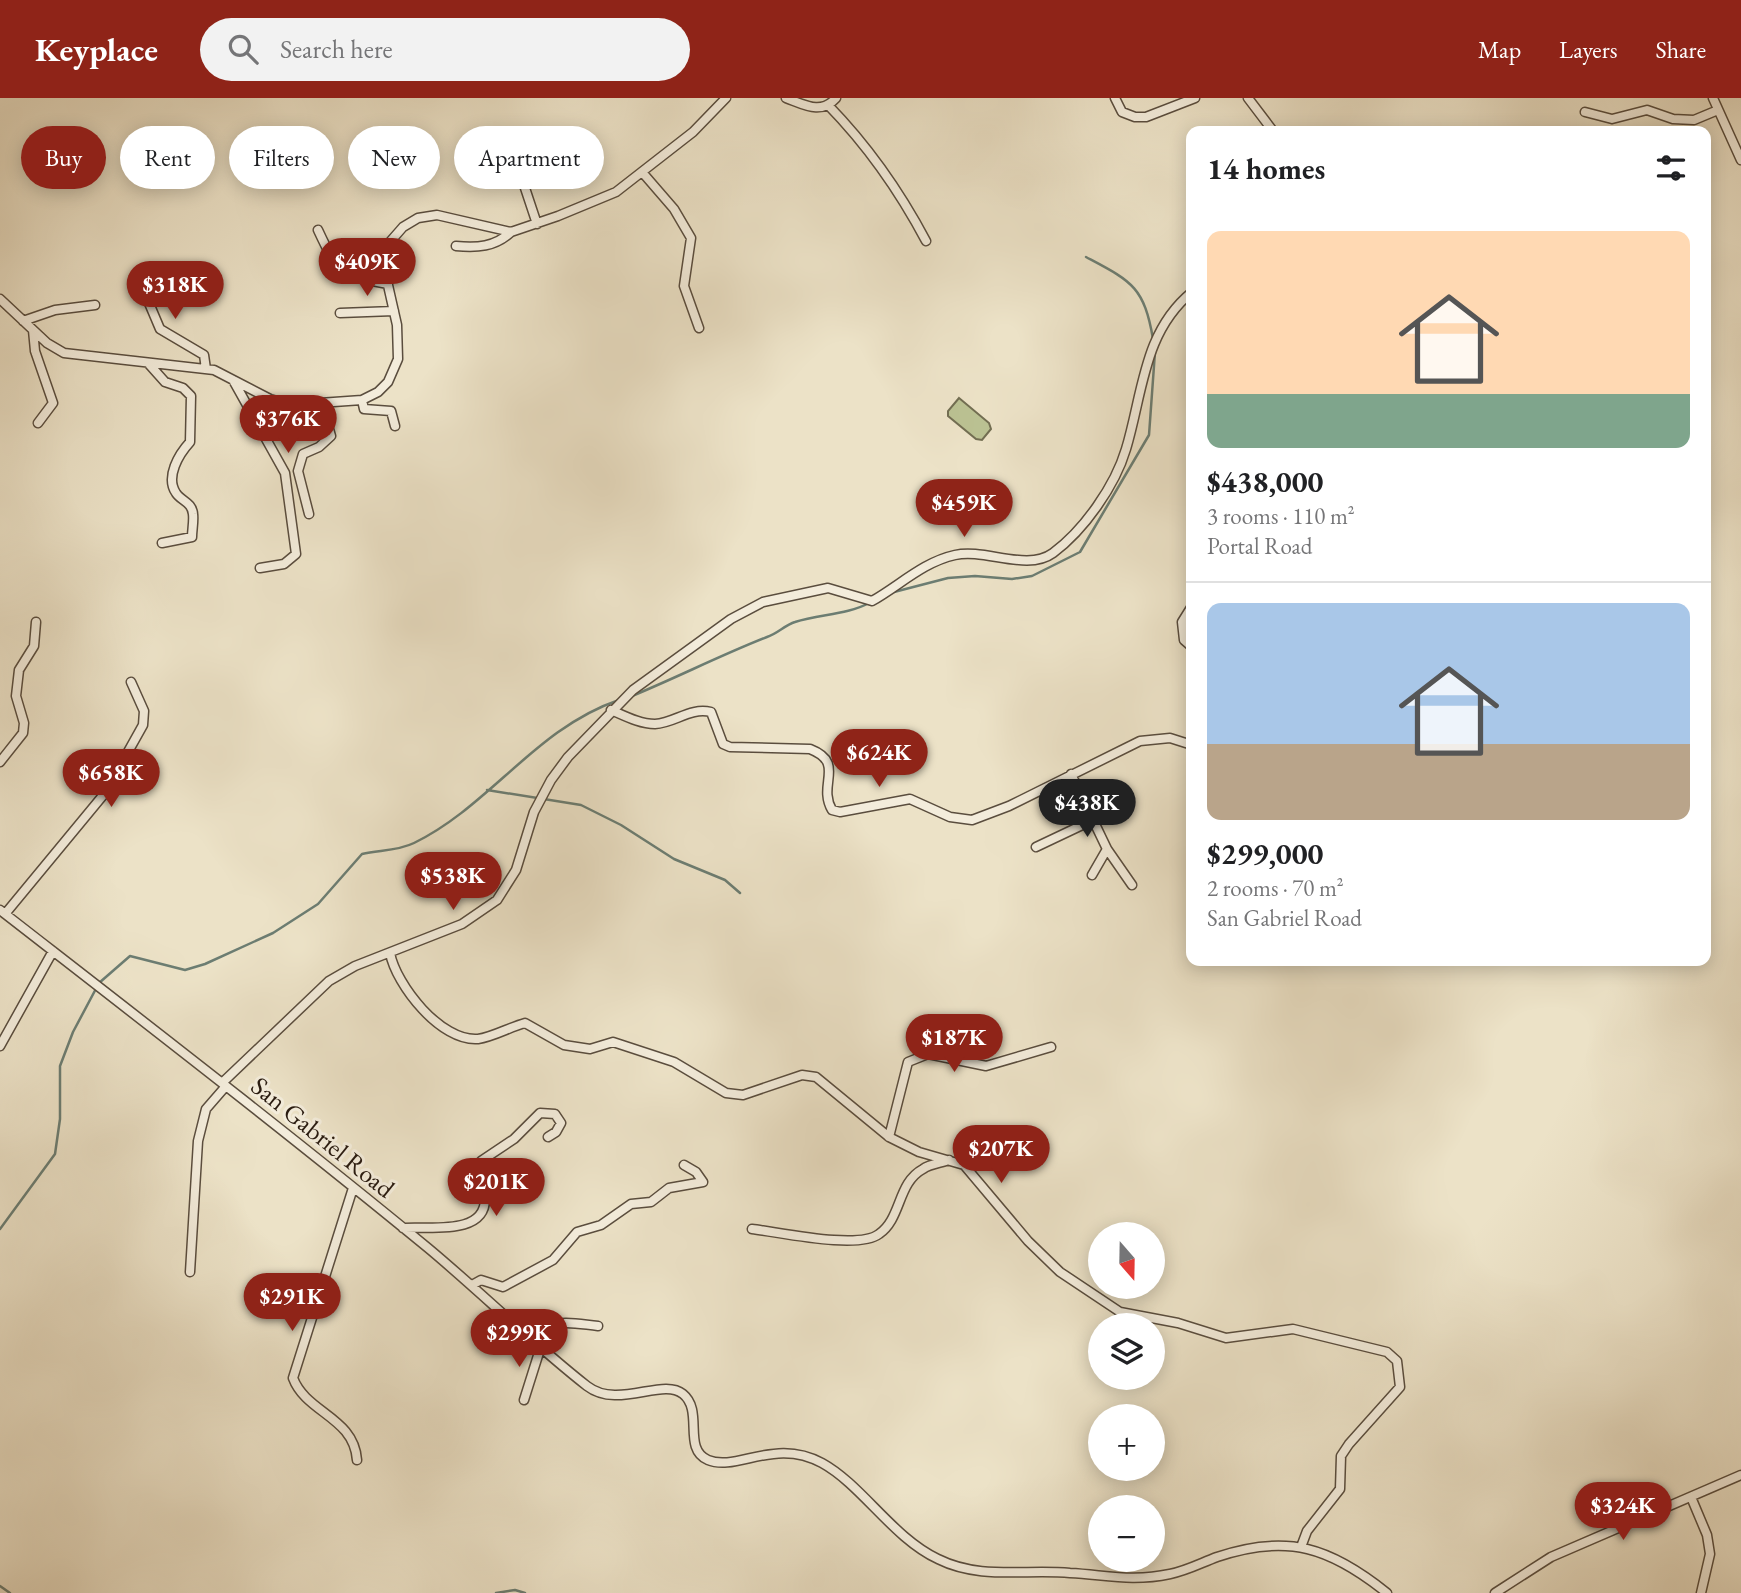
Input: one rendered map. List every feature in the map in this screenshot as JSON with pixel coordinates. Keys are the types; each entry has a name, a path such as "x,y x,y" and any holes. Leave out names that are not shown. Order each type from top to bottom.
{"street":[{"path":"456,246 476,248 501,242 511,232 616,192 700,125 726,98"},
{"path":"786,98 813,109 828,105 836,98"},
{"path":"1115,98 1122,112 1139,118 1195,98"},
{"path":"1248,98 1269,126"},
{"path":"1713,98 1741,160"},
{"path":"828,105 869,153 910,211 926,241"},
{"path":"1585,111 1612,118 1647,110 1673,119 1694,120 1718,110"},
{"path":"642,172 674,209 691,238 684,286 699,328"},
{"path":"525,189 537,224"},
{"path":"0,299 33,330 64,353 206,369 278,402 301,404 362,400 378,392 388,382 396,365 400,346 385,272 389,243 403,227 418,218 437,215 511,232"},
{"path":"318,230 333,261 351,277 388,284"},
{"path":"206,369 204,355 160,329 149,303 166,288 214,282"},
{"path":"190,1272 198,1141 206,1110 224,1085 319,989 355,966 475,917 503,894 519,863 534,812 551,780 568,757 633,690 730,619 763,602 828,588 872,601 917,572 955,554 976,552 1034,560 1051,554 1082,523 1114,479 1125,451 1157,332 1186,299"},
{"path":"23,321 55,310 95,306"},
{"path":"340,313 394,311"},
{"path":"33,330 35,351 53,403 38,424"},
{"path":"148,363 165,382 183,388 191,396 190,442 178,455 172,483 177,495 188,502 193,512 192,537 162,543"},
{"path":"233,380 285,473 292,509 296,554 284,564 260,568"},
{"path":"362,400 364,409 391,411 395,425"},
{"path":"301,404 327,422 331,436 319,447 303,454 298,471 309,514"},
{"path":"1186,616 1182,622 1186,642"},
{"path":"0,762 23,733 16,696 19,670 34,646 36,622"},
{"path":"2,912 105,793 143,725 144,711 131,682"},
{"path":"611,710 656,724 694,711 711,712 723,744 730,747 810,749 823,754 829,760 826,800 832,810 840,812 910,799 950,817 972,820 1009,806 1140,741 1170,738 1186,743"},
{"path":"1071,774 1107,849 1132,885"},
{"path":"1036,847 1093,820"},
{"path":"1092,876 1107,849"},
{"name":"San Gabriel Road","path":"2,912 354,1188 472,1285 592,1390 631,1396 665,1388 680,1391 690,1403 695,1425 694,1449 704,1459 719,1463 774,1451 794,1453 818,1461 836,1472 905,1536 937,1559 995,1574 1070,1573 1132,1580 1176,1573 1252,1547 1301,1547 1340,1559 1387,1593"},
{"path":"0,1046 53,951"},
{"path":"390,953 402,981 415,1000 451,1033 478,1039 525,1023 564,1045 590,1049 613,1042 674,1062 726,1093 743,1095 802,1075 816,1077 889,1137 919,1152 964,1165 1028,1241 1060,1272 1120,1311 1178,1323 1226,1338 1293,1329 1387,1352 1397,1361 1400,1387 1341,1456 1340,1489 1307,1531 1301,1547"},
{"path":"889,1137 908,1062 928,1054 986,1066 1051,1047"},
{"path":"403,1228 471,1224 482,1215 485,1199 480,1174 481,1161 514,1139 540,1113 555,1114 561,1123 556,1132 548,1137"},
{"path":"752,1229 852,1241 878,1236 893,1220 902,1191 921,1169 949,1160"},
{"path":"472,1285 481,1280 503,1287 553,1260 577,1231 601,1225 631,1204 651,1202 669,1188 703,1182 696,1172 684,1165"},
{"path":"354,1188 293,1378 297,1389 344,1426 356,1445 357,1460"},
{"path":"532,1338 544,1326 563,1322 598,1326"},
{"path":"524,1400 541,1346"},
{"path":"1495,1593 1551,1557 1741,1475"},
{"path":"1691,1497 1707,1535 1710,1554 1701,1593"}],"green space":[{"path":"959,398 989,423 991,429 982,440 976,439 948,416 948,411"}],"waterway":[{"path":"1086,257 1114,272 1133,287 1145,307 1153,339"},
{"path":"894,592 948,578 975,576 1012,579 1032,576 1080,552 1149,435 1155,352"},
{"path":"632,696 771,636 791,623 852,610 869,603"},
{"path":"0,1229 55,1154 60,1119 60,1066 73,1032 99,983 130,956 185,970 205,964 273,933 318,904 362,854 408,846 441,827 563,729 589,713 619,700"},
{"path":"487,790 581,805 621,825 674,859 725,880 740,893"},
{"path":"0,1586 10,1593"},
{"path":"496,1593 515,1590 525,1593"}]}
